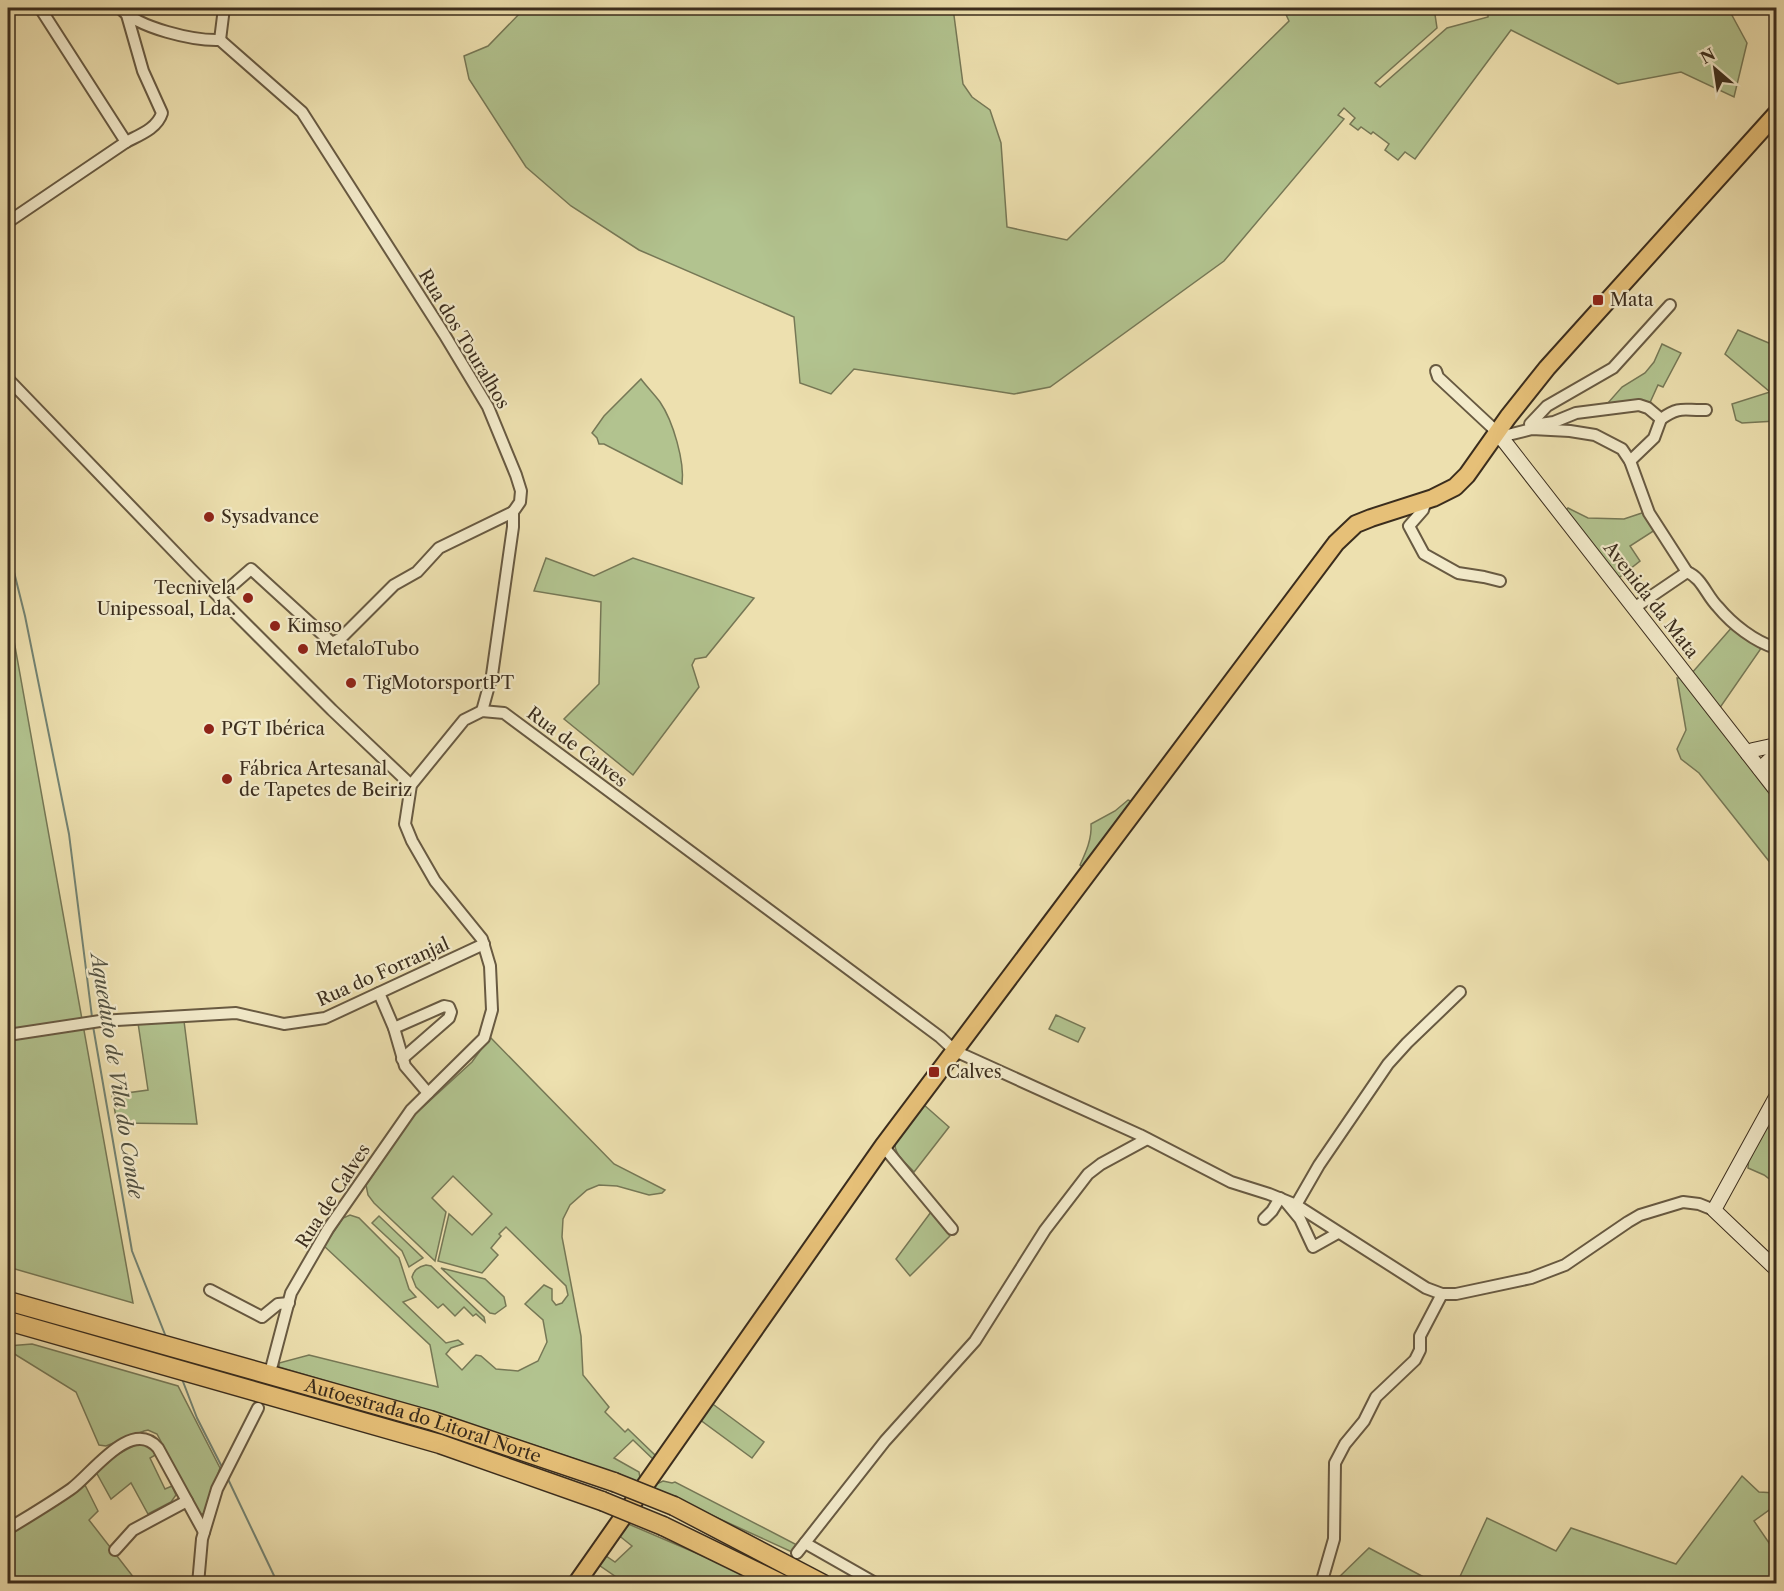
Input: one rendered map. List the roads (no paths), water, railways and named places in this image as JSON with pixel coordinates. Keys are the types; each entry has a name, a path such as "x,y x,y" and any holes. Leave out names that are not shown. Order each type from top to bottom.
{"highway":[{"name":"Autoestrada do Litoral Norte","path":"8,1301 430,1420 614,1482 674,1506 823,1584"},
{"name":"Autoestrada do Litoral Norte","path":"8,1321 440,1444 602,1501 663,1526 782,1584"}],"main road":[{"path":"576,1584 883,1146 1344,534 1356,524 1426,501 1455,487 1467,475 1547,368 1776,114"}],"street":[{"path":"40,8 126,142"},
{"path":"123,11 141,23 202,40 220,40 224,8"},
{"path":"8,222 126,142 149,130 160,119 162,113 143,72 123,11"},
{"name":"Rua dos Touralhos","path":"220,40 302,112 488,407 516,475 521,491 520,502 513,512 513,527 492,675 482,711"},
{"path":"1530,424 1547,406 1613,368 1671,305"},
{"path":"1436,371 1438,377 1499,432 1532,429 1588,433 1622,449 1630,461 1649,513 1687,572 1696,576 1717,607 1736,624 1763,644 1776,648"},
{"path":"8,380 219,597 411,785 464,720 482,711"},
{"path":"1499,432 1530,424 1554,422 1576,413 1639,405 1648,408 1661,419"},
{"path":"1630,461 1654,438 1661,419 1674,410 1681,408 1706,410"},
{"name":"Avenida da Mata","path":"1499,432 1776,790"},
{"path":"1426,501 1423,510 1409,526 1424,554 1458,573 1500,581"},
{"path":"219,597 251,569 332,643 341,638 394,585 417,572 439,548 513,512"},
{"path":"1634,608 1687,572"},
{"name":"Rua de Calves","path":"482,711 504,713 940,1037 955,1051 1147,1139 1231,1182 1296,1205 1426,1287 1442,1294"},
{"path":"1748,754 1753,750 1776,745"},
{"path":"1760,769 1776,754"},
{"name":"Rua de Calves","path":"272,1365 291,1293 328,1229 411,1110 484,1038 492,1010 490,966 482,939 435,881 405,824 411,785"},
{"name":"Rua do Forranjal","path":"8,1035 100,1021 236,1014 284,1024 325,1018 484,945"},
{"path":"1296,1205 1319,1165 1388,1064 1460,992"},
{"path":"379,993 394,1028 405,1066 428,1093"},
{"path":"394,1028 444,1006 449,1007 451,1012 449,1018 402,1059"},
{"path":"1714,1210 1776,1097"},
{"path":"797,1553 885,1441 975,1341 1045,1230 1088,1174 1101,1164 1147,1139"},
{"path":"883,1146 952,1229"},
{"path":"1264,1219 1281,1199 1300,1219 1313,1246 1338,1233"},
{"path":"1321,1584 1334,1539 1335,1463 1345,1444 1364,1421 1376,1397 1415,1360 1420,1350 1420,1336 1442,1294 1456,1294 1550,1272 1565,1265 1640,1215 1683,1202 1699,1204 1714,1210 1776,1269"},
{"path":"210,1290 262,1317 278,1304 289,1303"},
{"path":"198,1584 204,1532 217,1489 258,1408"},
{"path":"8,1529 73,1488 109,1452 140,1438 150,1439 158,1448 204,1532"},
{"path":"116,1551 133,1530 187,1501"},
{"path":"805,1543 877,1584"}],"waterway":[{"name":"Aqueduto de Vila do Conde","path":"8,548 25,616 69,834 92,1017"},
{"name":"Aqueduto de Vila do Conde","path":"93,1026 132,1251 166,1337"},
{"name":"Aqueduto de Vila do Conde","path":"182,1379 197,1418 223,1469"},
{"name":"Aqueduto de Vila do Conde","path":"227,1477 278,1584"}],"place":[{"name":"Mata","path":"1598,300"},
{"name":"Sysadvance","path":"209,517"},
{"name":"Tecnivela Unipessoal, Lda.","path":"248,598"},
{"name":"Kimso","path":"275,626"},
{"name":"MetaloTubo","path":"303,649"},
{"name":"TigMotorsportPT","path":"351,683"},
{"name":"PGT Ibérica","path":"209,729"},
{"name":"Fábrica Artesanal de Tapetes de Beiriz","path":"227,779"},
{"name":"Calves","path":"934,1072"}]}
